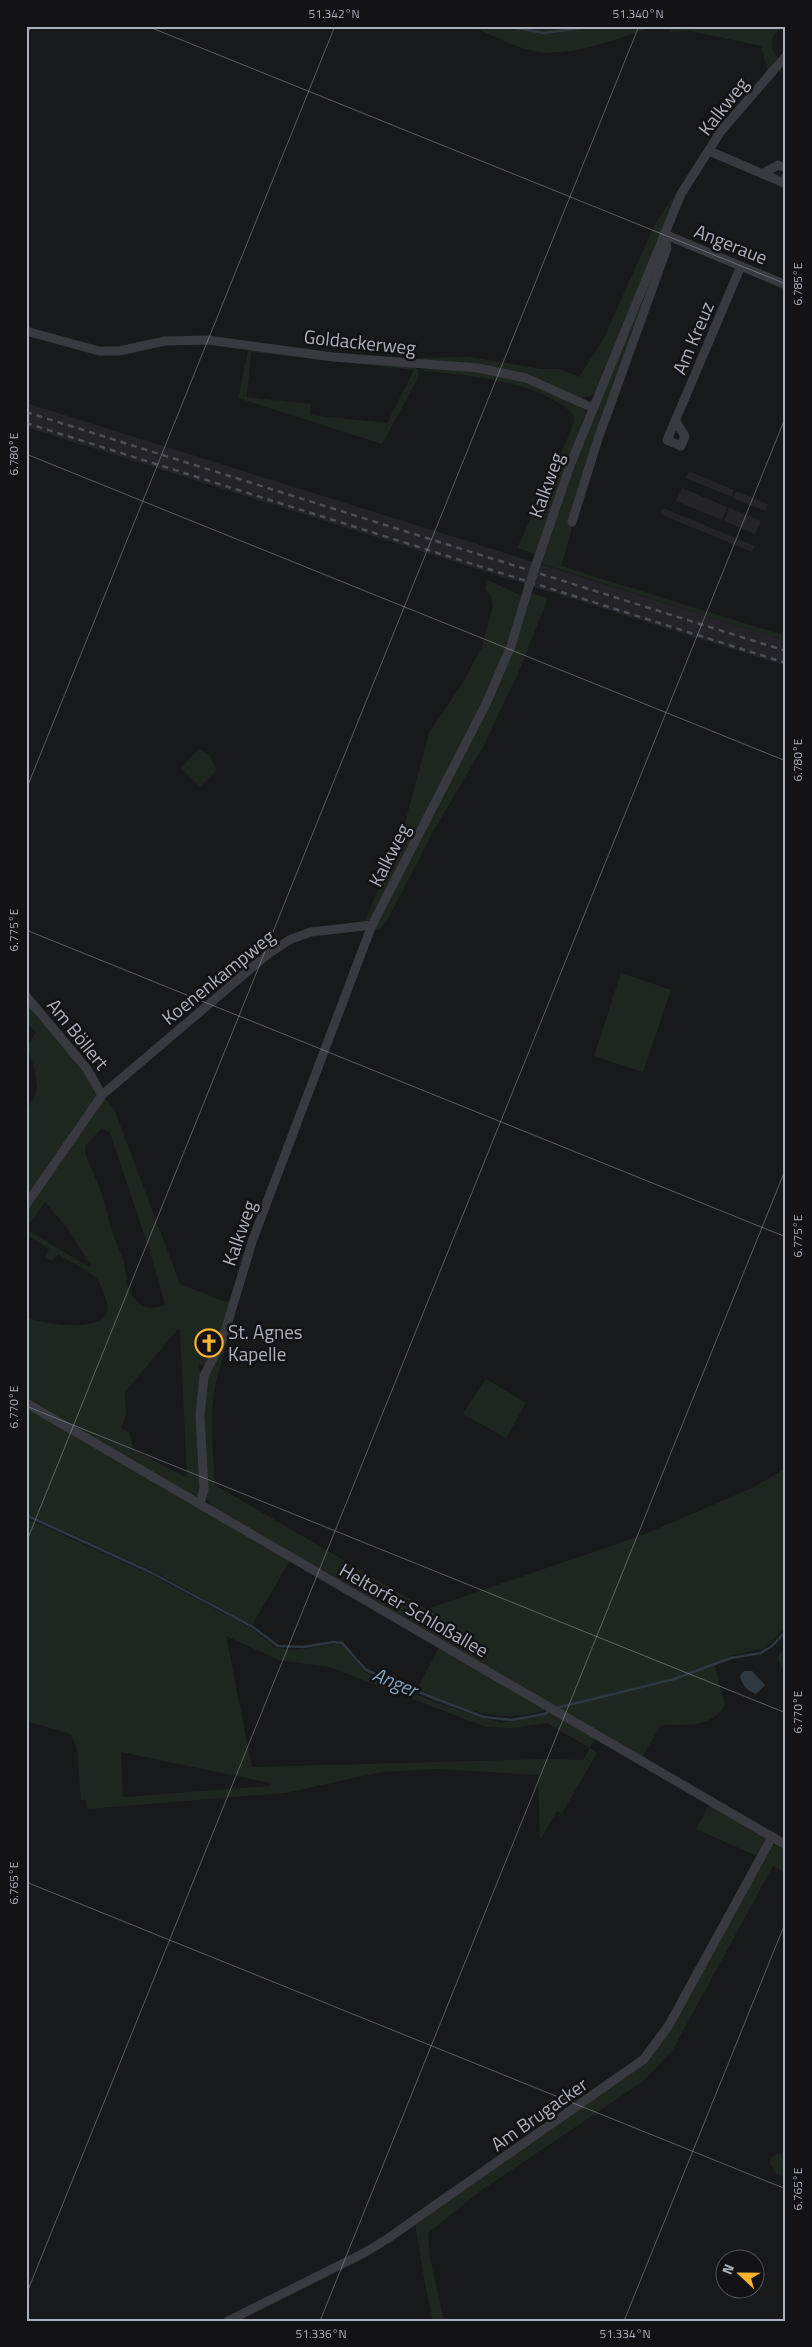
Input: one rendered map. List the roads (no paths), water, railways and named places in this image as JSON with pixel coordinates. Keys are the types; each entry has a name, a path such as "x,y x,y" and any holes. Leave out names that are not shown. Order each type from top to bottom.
{"street":[{"name":"Kalkweg","path":"200,1504 204,1489 200,1415 204,1376 223,1338 253,1239 372,925 486,704 511,646 555,505 664,234 682,194 721,130 786,56"},
{"path":"709,151 784,182 786,177"},
{"path":"762,174 778,165 786,168"},
{"name":"Kalkweg","path":"572,522 598,439 667,248 664,234"},
{"name":"Angeraue","path":"664,234 786,285"},
{"name":"Am Kreuz","path":"676,422 741,266"},
{"name":"Goldackerweg","path":"26,331 91,350 119,351 166,341 208,340 342,358 478,368 526,378 593,408"},
{"name":"Koenenkampweg","path":"102,1095 249,970 286,942 311,932 372,925"},
{"name":"Am Böllert","path":"26,996 87,1069 102,1095"},
{"path":"26,1204 102,1095"},
{"name":"Heltorfer Schloßallee","path":"26,1403 786,1845"},
{"name":"Am Brugacker","path":"228,2321 364,2253 387,2239 644,2059 669,2025 772,1837"}],"waterway":[{"path":"505,26 545,33 594,26"},
{"name":"Anger","path":"26,1515 152,1573 253,1627 278,1646 304,1647 333,1642 342,1643 366,1670 484,1717 512,1720 551,1711"},
{"name":"Anger","path":"556,1708 674,1679 731,1658 761,1653 772,1646 786,1631"}],"railway":[{"path":"26,412 786,651"},
{"path":"26,423 786,663"}],"place":[{"name":"St. Agnes Kapelle","path":"209,1343"}]}
